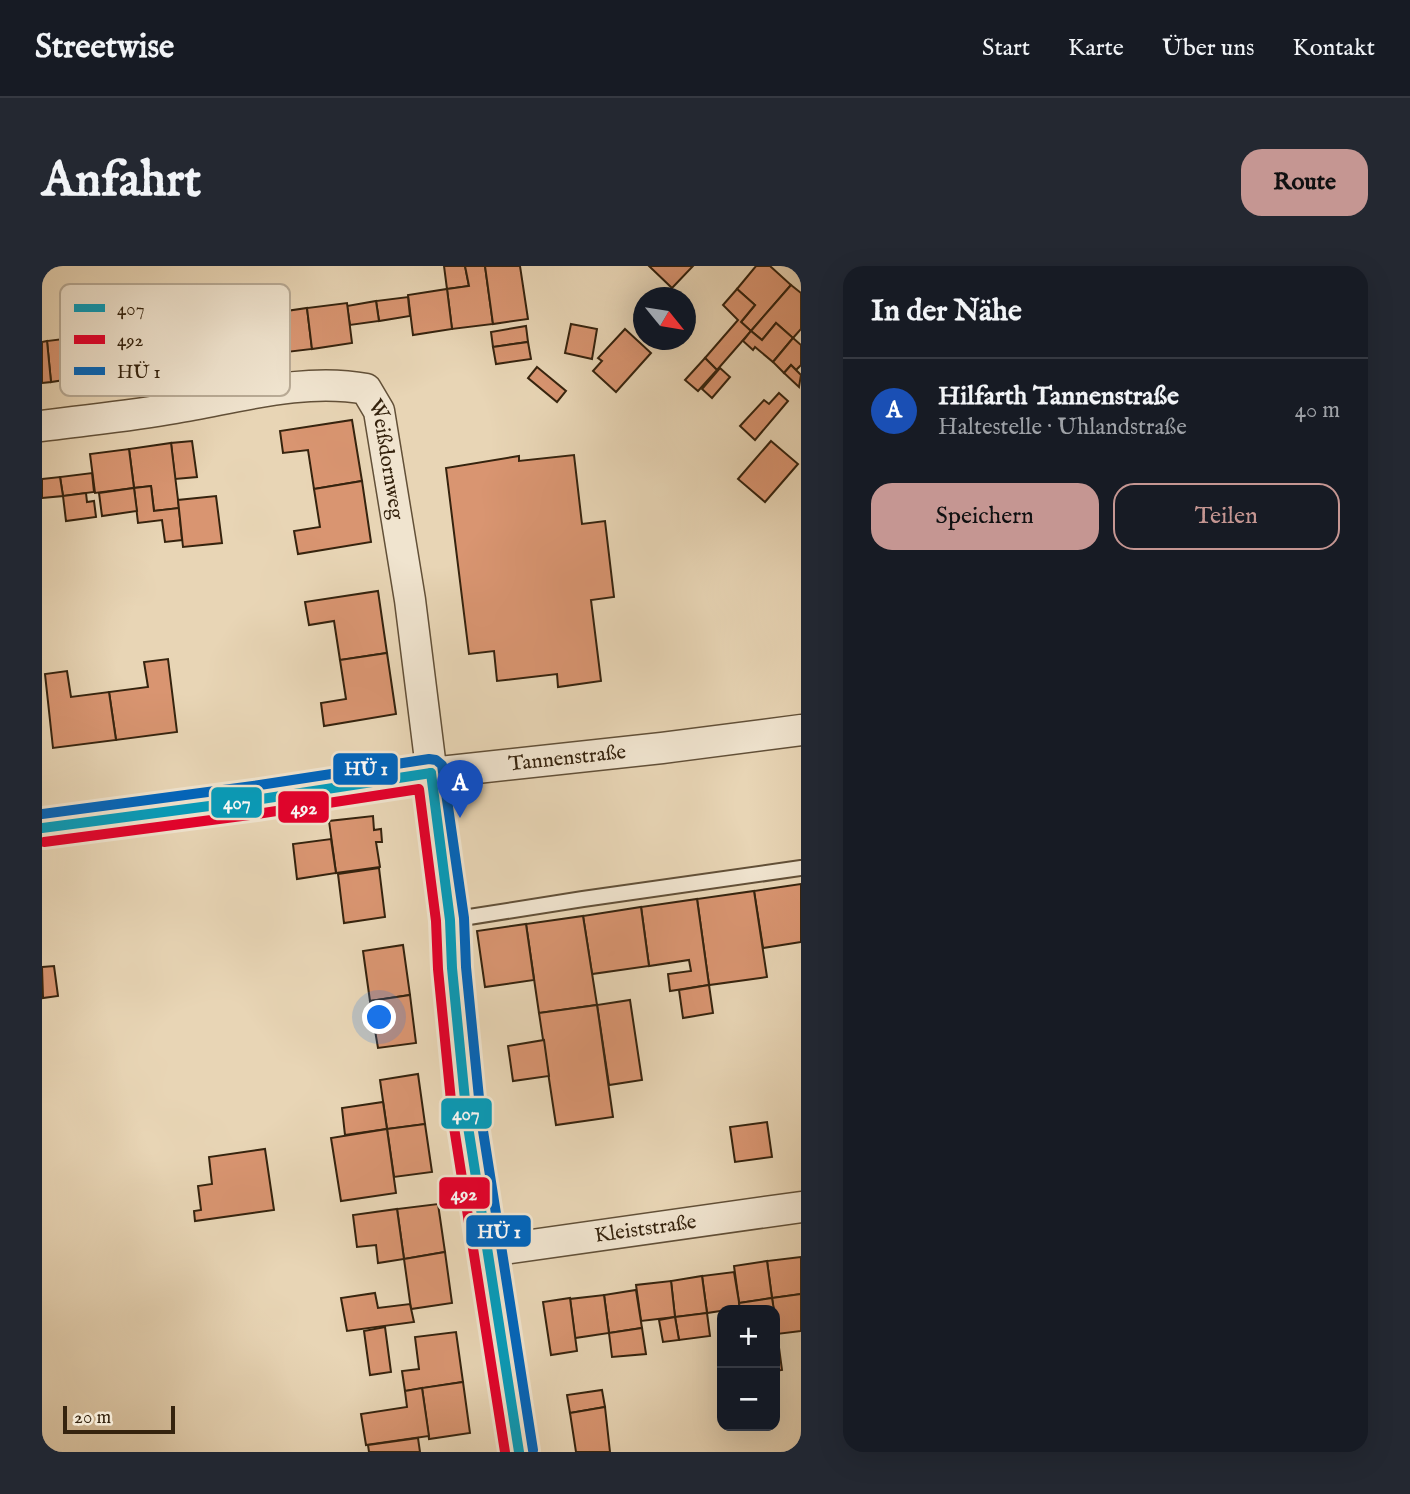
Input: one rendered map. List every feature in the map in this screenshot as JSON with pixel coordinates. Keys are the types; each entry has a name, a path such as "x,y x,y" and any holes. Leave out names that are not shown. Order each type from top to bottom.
{"street":[{"name":"Weißdornweg","path":"290,389 344,385 366,389 379,411 410,600 431,774"},
{"name":"Weißdornweg","path":"42,426 148,413 246,396"},
{"name":"Tannenstraße","path":"42,828 431,774 801,730"},
{"path":"431,774 450,920 467,1119 519,1452"},
{"name":"Kleiststraße","path":"489,1251 801,1207"}],"lane":[{"path":"450,920 583,898 801,868"}],"building":[{"path":"444,266 465,266 469,286 447,289"},
{"path":"465,266 485,266 493,324 452,329 447,289 469,286"},
{"path":"485,266 520,266 528,319 493,324"},
{"path":"649,266 693,266 673,287"},
{"path":"756,266 770,266 791,285 751,331 741,322 755,305 737,289"},
{"path":"791,285 801,293 801,329 793,338 776,323 762,340 751,331"},
{"path":"447,289 452,329 413,335 408,295"},
{"path":"737,289 755,305 741,322 751,331 717,370 705,358 738,320 723,305"},
{"path":"408,297 410,316 379,321 376,301"},
{"path":"376,301 379,321 350,325 347,306"},
{"path":"347,303 352,343 312,349 307,308"},
{"path":"307,308 312,349 290,352 290,310"},
{"path":"776,323 793,338 773,362 743,341 751,331 762,340"},
{"path":"571,324 597,329 592,359 565,353"},
{"path":"526,326 528,342 493,347 491,332"},
{"path":"625,329 633,336 633,350 648,350 651,353 616,392 593,371 602,361 598,358"},
{"path":"793,338 801,345 801,365 796,370 791,365 784,373 773,362"},
{"path":"60,339 60,381 51,382 47,341"},
{"path":"47,341 51,382 42,383 42,342"},
{"path":"528,342 531,359 496,364 493,347"},
{"path":"705,358 717,370 698,391 685,380"},
{"path":"791,365 801,375 799,387 784,373"},
{"path":"537,367 566,391 557,402 528,378"},
{"path":"720,368 730,377 712,398 702,389"},
{"path":"779,393 788,401 755,440 740,426 764,400 769,404"},
{"path":"352,420 362,481 314,489 308,450 283,453 280,431"},
{"path":"192,441 197,477 175,479 171,443"},
{"path":"771,441 798,464 765,502 738,479"},
{"path":"171,443 179,508 154,511 151,486 134,488 129,449"},
{"path":"129,449 134,488 95,493 90,454"},
{"path":"574,455 582,524 605,521 614,597 591,600 601,681 558,687 557,674 497,681 494,651 469,654 446,468 519,456 519,461"},
{"path":"92,473 94,492 63,496 60,477"},
{"path":"60,477 63,496 42,498 42,479"},
{"path":"362,481 371,542 298,554 294,531 320,527 314,489"},
{"path":"151,486 154,511 179,508 182,540 165,542 162,520 138,523 134,488"},
{"path":"134,488 137,511 102,516 99,493"},
{"path":"86,493 87,502 94,501 96,517 66,521 63,496"},
{"path":"216,496 222,543 183,547 178,500"},
{"path":"378,591 387,653 340,660 334,621 309,625 305,602"},
{"path":"387,653 396,714 324,726 321,703 346,699 340,660"},
{"path":"168,659 177,732 116,740 109,692 148,687 144,662"},
{"path":"67,671 71,697 109,692 116,740 53,748 45,674"},
{"path":"373,816 374,830 381,829 382,842 376,842 380,867 336,873 329,821"},
{"path":"331,839 336,873 297,879 293,844"},
{"path":"379,868 385,917 344,923 338,874"},
{"path":"801,884 801,942 763,948 754,891"},
{"path":"754,891 767,977 709,985 697,899"},
{"path":"697,899 709,985 670,991 668,974 691,971 689,960 649,966 641,907"},
{"path":"641,907 649,966 592,974 583,916"},
{"path":"583,916 597,1005 539,1013 526,924"},
{"path":"526,924 534,980 485,987 477,931"},
{"path":"403,945 410,995 370,1001 363,951"},
{"path":"54,966 58,996 43,998 42,967"},
{"path":"709,985 713,1013 683,1018 679,990"},
{"path":"410,995 416,1043 378,1048 370,1001"},
{"path":"630,1000 642,1080 609,1085 597,1005"},
{"path":"597,1005 613,1117 556,1125 539,1013"},
{"path":"544,1040 549,1076 513,1081 508,1046"},
{"path":"418,1074 425,1124 387,1129 380,1080"},
{"path":"383,1102 387,1129 345,1135 342,1108"},
{"path":"767,1122 772,1157 735,1162 730,1127"},
{"path":"425,1124 432,1172 394,1177 387,1129"},
{"path":"387,1129 396,1193 341,1201 331,1138"},
{"path":"265,1149 274,1210 195,1221 194,1211 201,1210 198,1186 212,1184 209,1157"},
{"path":"438,1204 445,1252 404,1259 397,1209"},
{"path":"397,1209 404,1259 378,1263 376,1245 357,1247 353,1215"},
{"path":"445,1252 452,1303 411,1309 404,1259"},
{"path":"801,1257 801,1294 772,1298 767,1261"},
{"path":"767,1261 772,1298 739,1303 734,1266"},
{"path":"734,1272 740,1305 717,1305 717,1311 707,1313 702,1276"},
{"path":"702,1276 707,1313 675,1317 671,1281"},
{"path":"671,1281 675,1317 641,1321 636,1285"},
{"path":"636,1290 642,1328 609,1333 604,1295"},
{"path":"375,1293 378,1308 410,1304 414,1322 347,1331 341,1298"},
{"path":"801,1294 801,1331 780,1334 780,1305 773,1305 772,1298"},
{"path":"604,1295 609,1333 575,1338 570,1299"},
{"path":"570,1298 577,1351 551,1355 543,1302"},
{"path":"772,1298 773,1305 739,1305"},
{"path":"707,1313 710,1336 679,1340 675,1317"},
{"path":"675,1317 679,1340 663,1342 659,1320"},
{"path":"385,1327 391,1372 370,1375 364,1331"},
{"path":"642,1328 646,1354 612,1357 609,1333"},
{"path":"456,1332 463,1382 405,1391 402,1371 419,1369 415,1337"},
{"path":"463,1382 470,1433 429,1439 422,1388"},
{"path":"422,1388 429,1436 366,1445 361,1414 407,1407 405,1391"},
{"path":"602,1390 605,1407 570,1413 567,1395"},
{"path":"605,1407 610,1452 576,1452 570,1413"},
{"path":"418,1438 420,1452 369,1452 368,1445"}],"transit line":[{"path":"42,814 429,759 442,765 464,918 466,967 481,1118 533,1450"},
{"name":"407","path":"431,773 450,920 467,1120 519,1452"},
{"name":"407","path":"42,828 431,773"},
{"name":"492","path":"44,842 419,789 436,921 453,1121 505,1452"}],"place":[{"name":"Hilfarth Tannenstraße","path":"460,818"}]}
